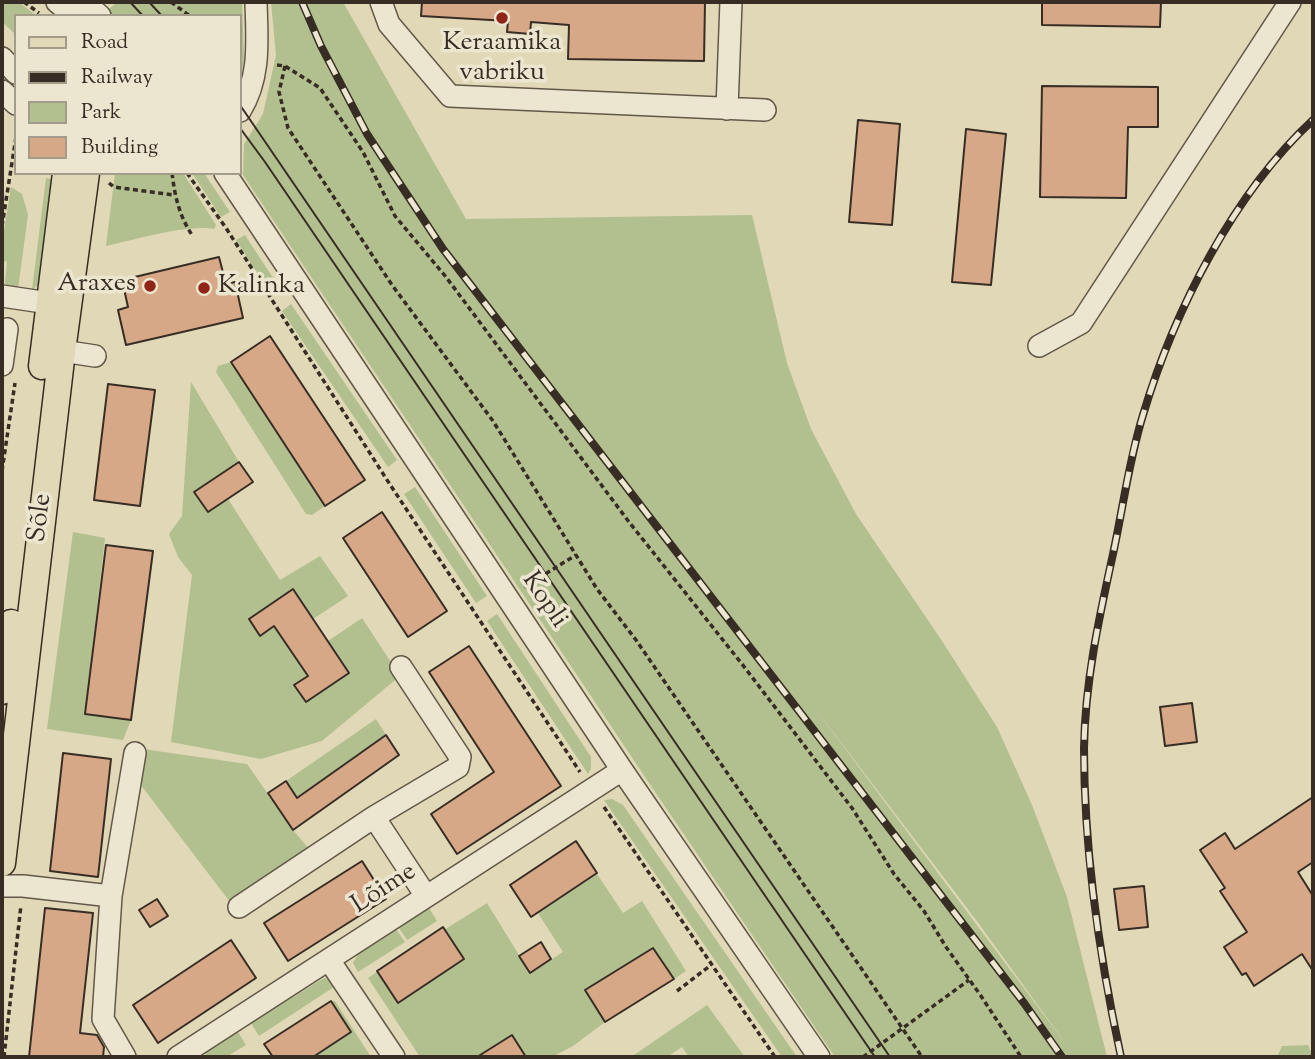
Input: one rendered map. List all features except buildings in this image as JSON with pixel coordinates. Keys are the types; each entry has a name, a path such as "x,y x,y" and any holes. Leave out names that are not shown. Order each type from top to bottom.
{"main road":[{"name":"Sõle","path":"53,350 49,303 66,175"},
{"name":"Sõle","path":"2,691 53,350 97,178"},
{"name":"Sõle","path":"2,863 15,613"}],"street":[{"path":"57,2 72,14"},
{"path":"84,2 98,14"},
{"path":"242,107 250,92 257,62 256,2"},
{"path":"381,2 389,24 450,96 765,110"},
{"path":"727,109 731,2"},
{"path":"1039,346 1081,323 1290,2"},
{"name":"Kopli","path":"226,175 507,598 819,1057"},
{"path":"2,296 49,303"},
{"path":"2,365 7,329"},
{"path":"53,350 95,356"},
{"path":"239,907 374,817 458,767 460,757 401,667"},
{"path":"125,1057 103,1019 111,896 135,753"},
{"name":"Lõime","path":"178,1057 622,769"},
{"path":"374,817 426,896"},
{"path":"2,886 111,896"},
{"path":"329,960 394,1057"}],"path":[{"path":"24,2 39,14"},
{"path":"171,2 187,14"},
{"path":"257,62 285,66 320,88 363,152 395,216 446,277 629,522 852,808 894,874 924,911 1021,1057"},
{"path":"285,66 279,92 288,128 392,285 493,421 597,589 636,640 922,1057"},
{"path":"2,226 14,150"},
{"path":"172,175 174,195 181,217 192,234"},
{"path":"188,175 226,228 389,483 592,789 775,1057"},
{"path":"97,178 114,187 174,195"},
{"path":"507,598 576,555"},
{"path":"677,991 712,965"},
{"path":"863,1057 969,979"}],"green space":[{"path":"2,2 19,2 34,14 14,14 14,33 2,22"},
{"path":"117,2 242,2 244,59 242,70 242,14 111,14 107,11"},
{"path":"271,2 343,2 466,219 752,215 787,363 811,429 856,514 997,727 1032,805 1067,897 1107,1057 835,1057 243,175 244,144 263,114 276,55","holes":["811,703 976,920 1071,1051"]},
{"path":"115,175 184,175 216,225 214,229 176,231 106,246"},
{"path":"193,175 205,175 230,212 221,217"},
{"path":"46,178 54,180 39,284 32,290"},
{"path":"11,187 22,194 28,215 18,289 8,287 5,283 7,262 2,260"},
{"path":"245,235 281,290 272,296 236,240"},
{"path":"291,304 397,460 388,467 282,311"},
{"path":"231,362 325,506 312,515 306,514 216,372 218,366"},
{"path":"191,382 239,462 194,492 207,512 228,499 280,580 320,556 348,596 313,619 292,589 249,619 260,635 274,626 308,676 295,685 306,702 349,673 328,641 362,618 400,676 322,741 261,759 171,742 192,575 178,557 169,534 182,516"},
{"path":"415,487 487,596 476,603 404,494"},
{"path":"73,532 105,538 85,713 131,720 123,740 47,729"},
{"path":"497,614 591,757 588,774 487,621"},
{"path":"376,719 386,735 297,798 286,781"},
{"path":"143,749 247,764 310,850 230,902 137,780"},
{"path":"612,799 623,805 797,1057 782,1057 604,800"},
{"path":"597,874 623,913 642,901 686,971 674,979 653,948 586,990 605,1022 573,1046 552,1057 526,1057 512,1035 477,1057 420,1057 368,978 377,972 398,1002 463,960 444,930 487,903 530,973 563,952 538,913"},
{"path":"429,908 437,921 407,940 399,928"},
{"path":"396,929 405,942 358,972 353,963 358,954"},
{"path":"324,978 329,979 334,987 259,1036 251,1023"},
{"path":"331,1001 335,1001 371,1057 313,1057 351,1032"},
{"path":"707,1005 745,1057 689,1057 682,1047 667,1057 631,1057"},
{"path":"238,1032 246,1045 226,1057 207,1057 205,1053"},
{"path":"1308,1045 1313,1057 1277,1057 1282,1046"}],"tram line":[{"path":"130,2 141,14"},
{"path":"149,2 160,14"},
{"path":"242,108 890,1057"},
{"path":"242,131 875,1057"}],"railway":[{"path":"302,2 321,46 367,134 443,249 1024,1003 1062,1057"},
{"path":"1121,1057 1094,903 1084,748 1094,650 1130,467 1156,376 1189,295 1232,218 1284,150 1313,120"}],"place":[{"name":"Keraamika vabriku","path":"502,18"},
{"name":"Araxes","path":"150,286"},
{"name":"Kalinka","path":"204,288"}]}
